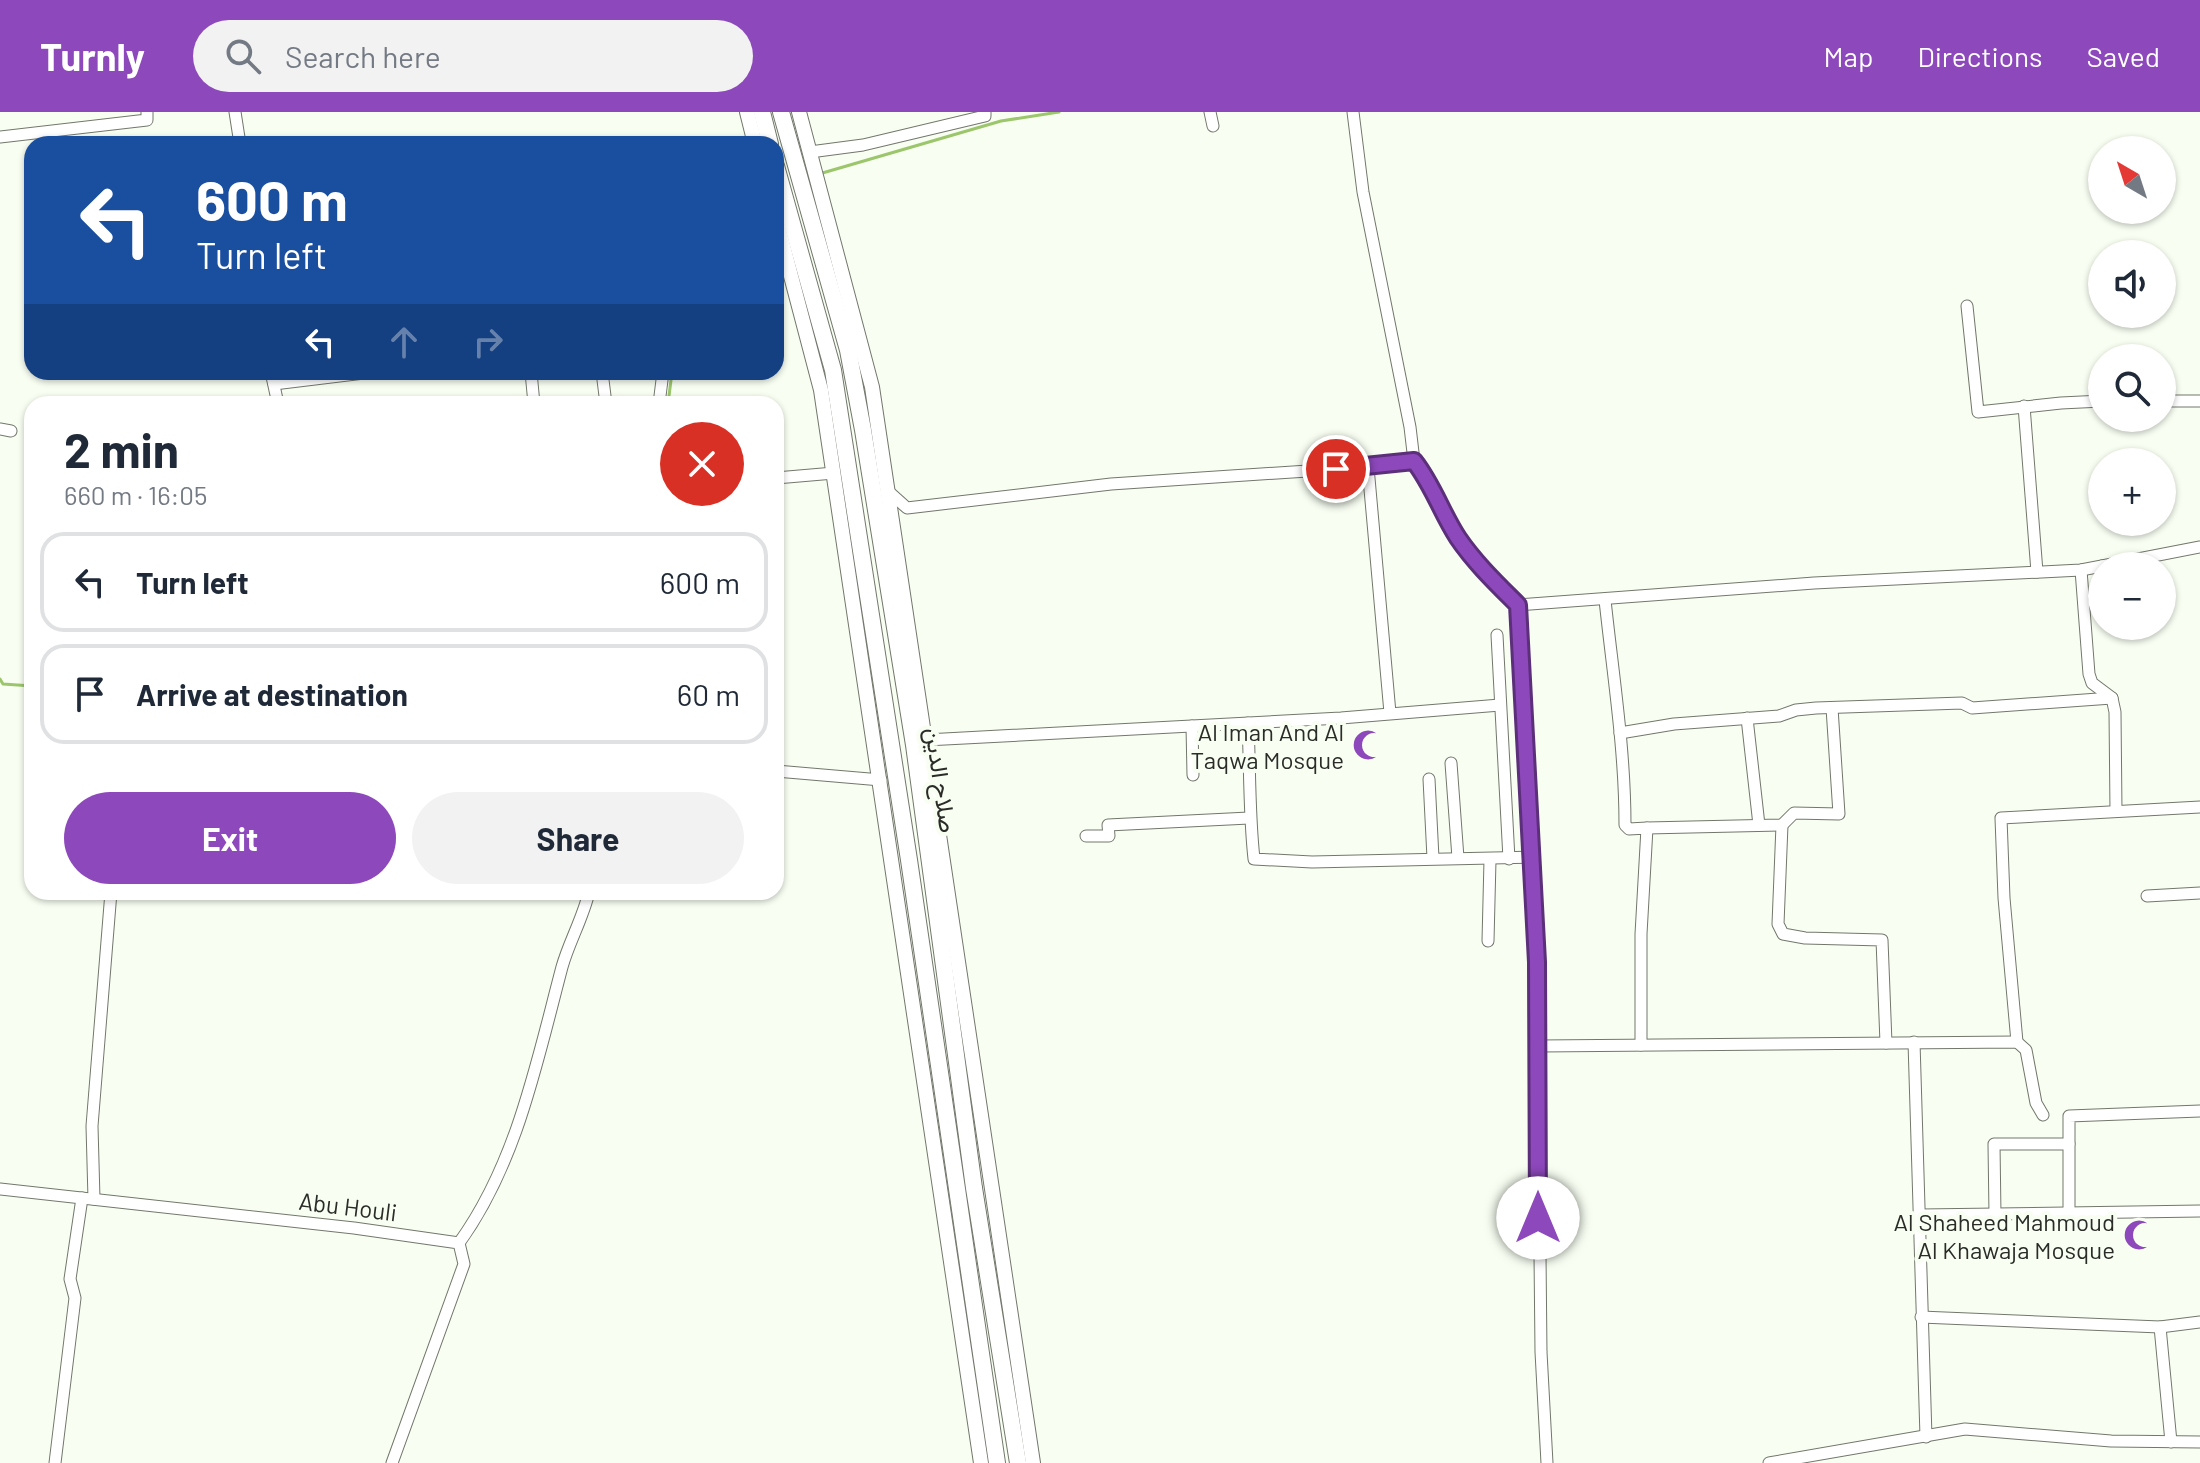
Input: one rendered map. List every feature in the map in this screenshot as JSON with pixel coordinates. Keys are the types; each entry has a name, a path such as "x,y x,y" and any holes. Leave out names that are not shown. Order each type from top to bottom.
{"highway":[{"path":"762,112 768,136"},
{"name":"صلاح الدين","path":"781,112 801,154 804,196 848,350 863,430 914,745 957,1061 1018,1463"},
{"name":"صلاح الدين","path":"784,196 833,370 997,1463"},
{"path":"937,1053 947,1061 957,1061"},
{"path":"963,1233 975,1237 982,1232"}],"main road":[{"path":"747,112 753,136"},
{"path":"799,112 801,154 822,197 872,387 1033,1463"},
{"path":"784,248 816,364 834,473 981,1463"}],"street":[{"path":"0,137 147,120 147,112"},
{"path":"235,112 239,136"},
{"path":"801,154 863,145 1000,112"},
{"path":"1210,112 1213,126"},
{"path":"1353,112 1363,192 1410,427 1414,461 1458,537 1484,571 1518,605 1533,857 1539,1046 1541,1337 1547,1463"},
{"path":"1967,306 1978,412 2088,402"},
{"path":"2176,401 2200,401"},
{"path":"2024,406 2037,572"},
{"path":"894,534 907,508 1111,484 1368,467 1414,461"},
{"path":"1368,467 1390,713"},
{"path":"784,477 834,473"},
{"path":"888,491 907,508"},
{"path":"2174,552 2200,547"},
{"path":"1518,605 1814,583 2088,569"},
{"path":"2081,570 2089,674 2099,691 2112,698"},
{"path":"1605,600 1624,754 1625,825 1629,829 1782,825"},
{"path":"1497,635 1509,859"},
{"path":"1620,733 1674,724 1779,716 1796,710 1962,703 1972,708 2112,698"},
{"path":"2112,698 2116,811"},
{"path":"926,740 1248,723 1500,705"},
{"path":"1832,708 1839,814 1794,813 1782,825 1778,924 1783,934 1805,938 1882,940 1886,1043"},
{"path":"1747,718 1759,825"},
{"path":"1248,723 1249,818 1254,859 1312,862 1533,857"},
{"path":"1192,726 1193,775"},
{"path":"1451,763 1458,858"},
{"path":"784,772 881,780"},
{"path":"1429,779 1433,858"},
{"path":"2017,1042 2004,898 2001,818 2200,807"},
{"path":"1086,836 1109,836 1108,825 1249,818"},
{"path":"1641,1045 1641,934 1647,828"},
{"path":"1488,941 1490,860"},
{"path":"2147,896 2200,893"},
{"path":"55,1463 75,1298 70,1279 88,1199 110,900"},
{"path":"392,1463 464,1264 459,1243 481,1212 534,1077 562,965 587,900"},
{"path":"1914,1042 1926,1437"},
{"path":"1539,1046 2017,1042 2026,1050 2036,1103 2043,1115"},
{"path":"2069,1214 2069,1116 2200,1111"},
{"path":"1995,1215 1994,1144 2069,1144"},
{"name":"Abu Houli","path":"0,1189 354,1228 459,1243"},
{"path":"1921,1215 2200,1211"},
{"path":"1921,1317 2160,1327 2200,1322"},
{"path":"2160,1327 2171,1442"},
{"path":"1769,1463 1965,1429 2111,1441 2200,1442"}],"waterway":[{"path":"819,174 1001,121 1059,112"},
{"path":"669,396 671,380"},
{"path":"0,679 3,684 24,685"}],"place":[{"name":"Al Iman And Al Taqwa Mosque","path":"1368,745"},
{"name":"Al Shaheed Mahmoud Al Khawaja Mosque","path":"2139,1235"}],"route":[{"path":"1336,469 1414,461 1458,537 1484,571 1518,605 1537,962 1538,1218"}]}
